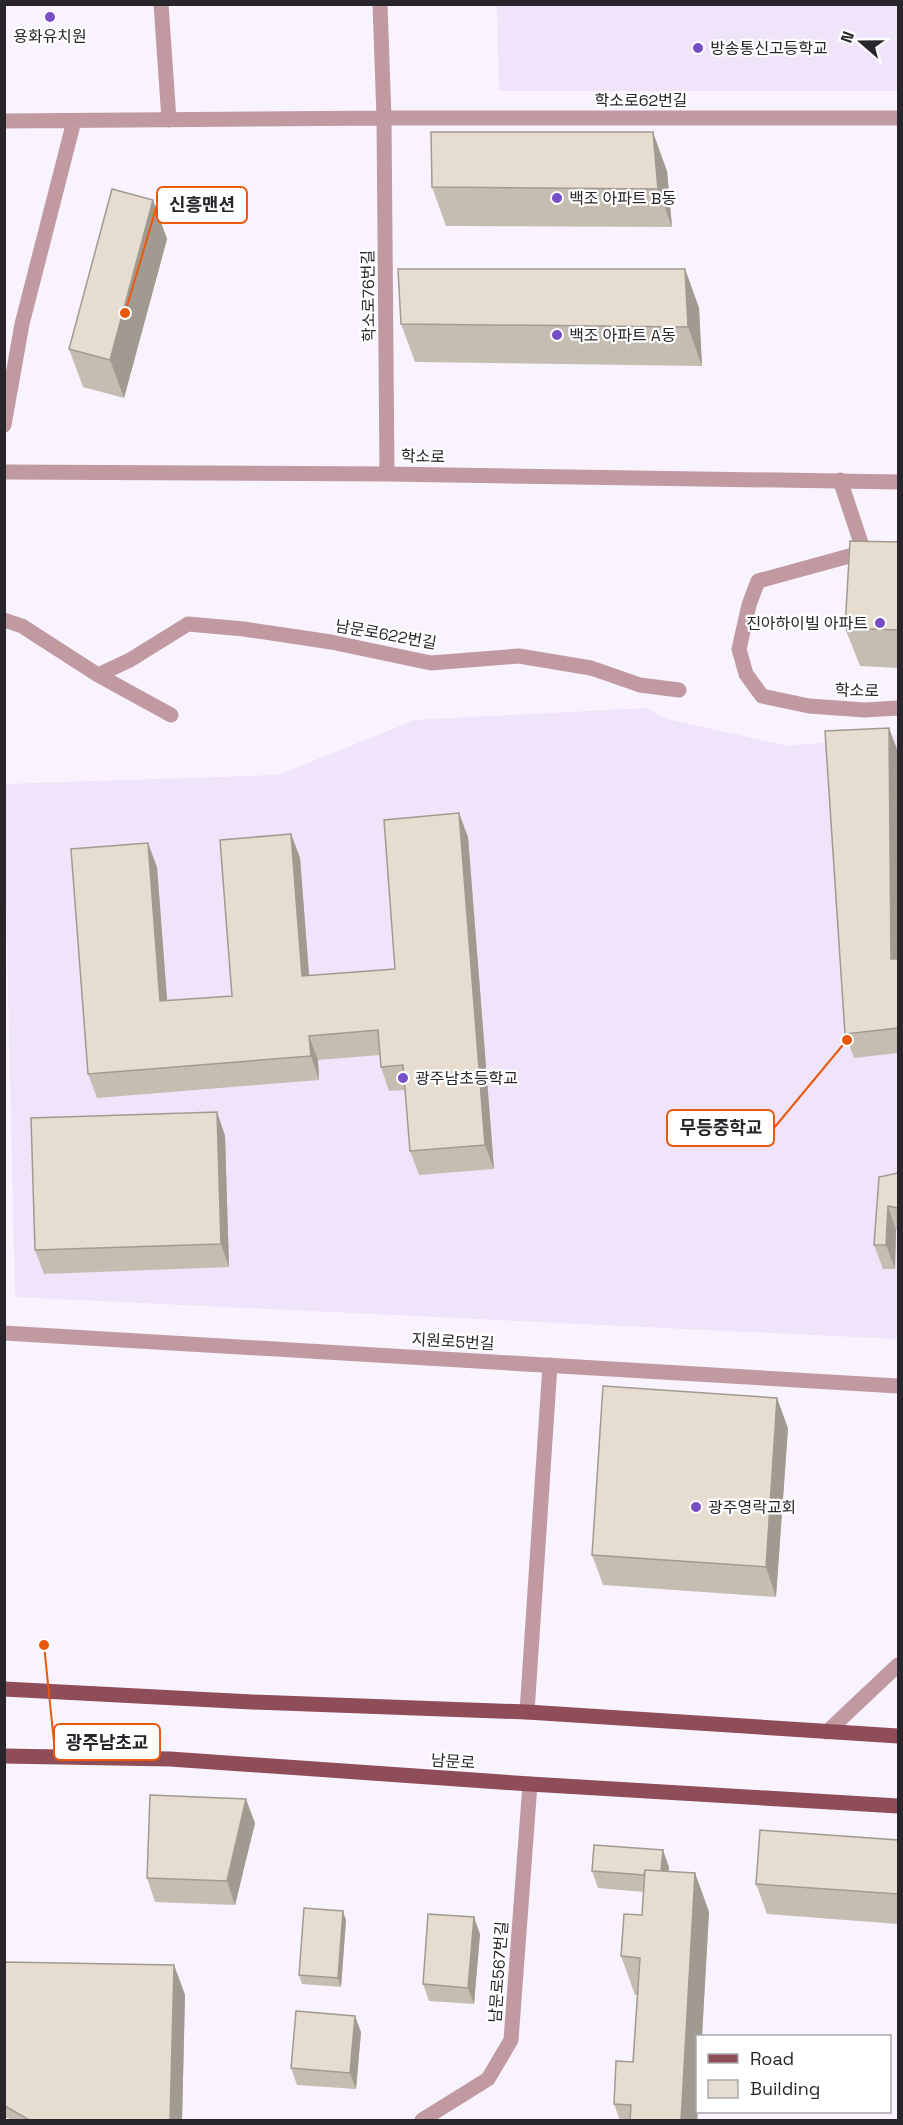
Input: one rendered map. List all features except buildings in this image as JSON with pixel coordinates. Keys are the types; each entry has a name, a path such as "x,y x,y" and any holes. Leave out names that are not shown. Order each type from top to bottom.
{"main road":[{"path":"4,1689 252,1702 527,1712 898,1736"},
{"name":"남문로","path":"4,1756 170,1760 898,1806"}],"street":[{"path":"161,4 169,120"},
{"name":"학소로76번길","path":"380,4 384,118 387,474"},
{"path":"4,122 384,118"},
{"name":"학소로62번길","path":"384,118 898,118"},
{"path":"4,425 22,324 74,121"},
{"name":"학소로","path":"4,472 387,474 898,482"},
{"path":"840,480 864,552"},
{"name":"학소로","path":"898,549 864,552 758,581 749,605 739,649 746,674 762,696 809,706 865,710 898,708"},
{"path":"4,620 22,626 98,675 171,715"},
{"name":"남문로622번길","path":"98,675 130,660 188,624 244,629 331,642 431,663 519,656 591,668 640,685 679,690"},
{"name":"지원로5번길","path":"4,1333 898,1386"},
{"path":"527,1712 550,1365"},
{"path":"827,1732 898,1665"},
{"name":"남문로567번길","path":"422,2121 488,2079 511,2040 530,1784"}],"shaded area":[{"name":"방송통신고등학교","path":"497,5 898,5 898,91 499,91"},
{"name":"광주남초등학교","path":"647,708 667,719 788,746 898,735 898,1339 15,1297 4,784 278,775 415,720"}],"place":[{"name":"용화유치원","path":"50,17"},
{"name":"방송통신고등학교","path":"698,48"},
{"name":"백조 아파트 B동","path":"557,198"},
{"name":"신흥맨션","path":"125,313"},
{"name":"백조 아파트 A동","path":"557,335"},
{"name":"진아하이빌 아파트","path":"880,623"},
{"name":"무등중학교","path":"847,1040"},
{"name":"광주남초등학교","path":"403,1078"},
{"name":"광주영락교회","path":"696,1507"},
{"name":"광주남초교","path":"44,1645"}]}
